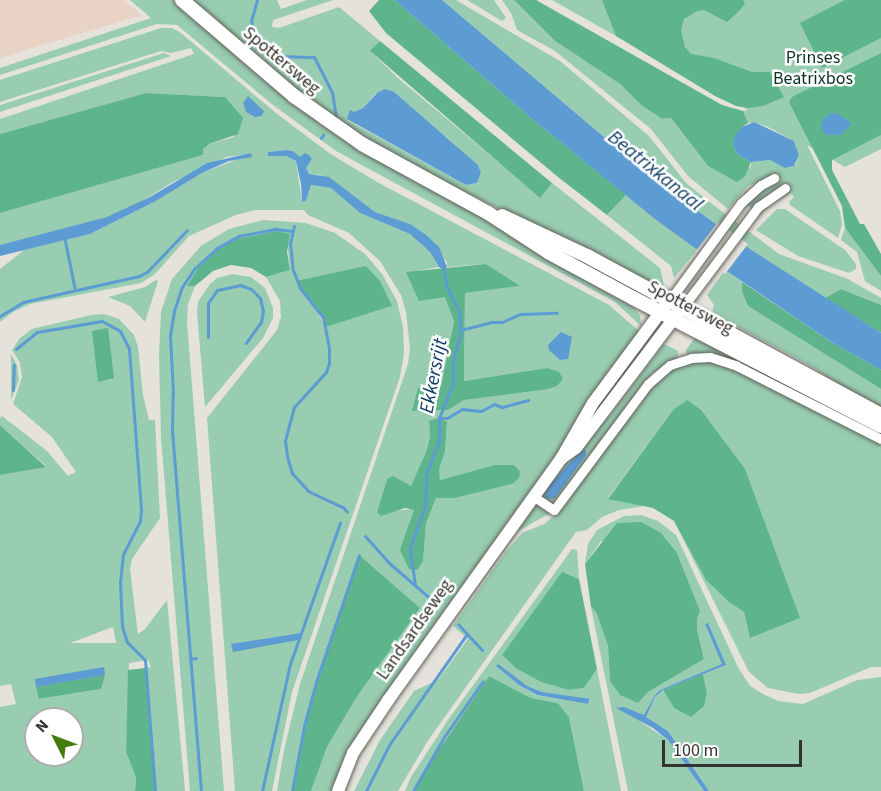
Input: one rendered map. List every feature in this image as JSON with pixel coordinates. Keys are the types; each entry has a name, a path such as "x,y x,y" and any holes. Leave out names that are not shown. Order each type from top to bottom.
{"main road":[{"name":"Spottersweg","path":"182,0 294,96 334,126 488,213 548,252 881,426"},
{"name":"Spottersweg","path":"488,213 511,219 558,242 881,415"}],"street":[{"path":"670,300 741,203 761,185 774,178"},
{"path":"683,307 765,200 785,188"},
{"name":"Landsardseweg","path":"338,791 363,736 532,496 561,459 593,403 670,300"},
{"name":"Landsardseweg","path":"561,459 576,448 683,307"},
{"name":"Spottersweg","path":"532,496 554,510 648,384 670,365 685,360 710,357 730,363 881,439"}],"shaded area":[{"path":"0,0 123,0 142,15 0,58"}],"green space":[{"path":"130,0 173,0 321,125 503,228 564,269 632,306 640,315 641,326 615,302 336,151 273,105 177,25 157,24 0,75 0,68 151,18"},
{"path":"189,0 277,0 281,9 307,0 333,0 273,20 272,27 279,28 339,7 380,41 371,52 398,78 540,197 552,183 660,268 664,285 649,284 382,150 331,118","holes":["376,93 397,97 451,141 479,168 481,173 477,183 466,185 347,120 354,112 363,108"]},
{"path":"379,0 395,0 525,113 626,195 607,215 558,177 386,33 369,11"},
{"path":"442,0 456,0 560,61 649,136 686,183 716,207 779,254 848,279 881,298 881,305 841,289 825,298 750,249 650,176"},
{"path":"467,0 494,0 506,18 502,21"},
{"name":"Prinses Beatrixbos","path":"502,0 514,0 555,41 620,84 641,105 662,119 671,118 708,166 751,167 751,162 770,160 788,168 796,164 799,155 794,141 768,127 754,122 748,123 743,111 748,110 615,32 616,36 552,0 881,0 881,149 845,167 807,145 840,211 842,225 838,238 790,205 789,202 794,197 791,193 769,206 760,215 746,204 774,175 748,186 728,209 688,176 651,129 555,51 517,30 511,13"},
{"path":"514,0 536,0 722,105 743,111 748,123 742,127 733,145 737,154 751,162 745,176 737,182 708,166 671,118 662,119 641,105 620,84 555,41"},
{"path":"602,0 743,0 745,3 740,10 727,22 704,10 697,11 684,19 681,30 685,47 691,54 714,58 752,72 770,72 784,97 763,106 748,108 736,106 715,96 616,36"},
{"path":"845,0 881,0 881,38 822,68 800,23"},
{"path":"161,28 172,28 329,153 377,182 609,305 640,332 333,791 311,791 327,747 356,698 420,608 359,556 316,682 304,726 292,791 277,791 300,684 408,364 410,349 406,312 401,295 380,261 349,233 308,215 304,210 255,210 236,215 189,236 155,274 141,283 30,304 13,312 0,322 0,269 24,250 90,234 156,201 202,173 251,154 226,157 173,182 127,210 88,224 0,245 0,213 203,155 203,149 209,144 234,137 225,97 146,93 0,134 0,119 194,54 191,48 171,53 161,51 0,102 0,80","holes":["293,151 300,158 312,159 306,168 309,174 321,175 375,212 410,224 447,262 447,267 486,264 519,286 465,293 464,381 547,368 563,378 557,386 464,400 448,410 413,411 441,386 454,321 446,296 406,273 439,267 430,252 410,234 360,213 331,188 311,185 306,201 302,202 296,161 286,156 268,156 268,152","429,421 447,422 445,452 438,469 440,480 494,465 512,484 455,498 436,498 426,524 423,561 412,518 414,509 377,512 387,479 400,480 411,487 427,451 430,436"]},
{"path":"380,41 552,183 540,198 370,51"},
{"path":"164,53 171,56 0,112 0,105"},
{"path":"881,53 881,135 832,160 832,170 860,224 864,224 881,254 881,276 845,228 842,206 789,102 792,97"},
{"path":"146,93 225,97 243,118 238,134 209,144 203,149 203,155 0,213 0,134"},
{"path":"626,195 697,250 674,278 671,266 607,215"},
{"path":"777,209 785,209 845,250 856,264 856,269 849,273 798,256 756,230"},
{"path":"263,220 306,223 335,233 365,254 382,274 397,301 403,327 404,353 400,377 292,692 272,791 235,791 207,418 277,330 281,317 280,301 266,277 290,270 287,241 264,233 246,236 219,249 200,265 191,286 195,286 188,304 187,322 224,791 190,791 161,437 159,355 161,312 172,279 201,246 229,229","holes":["312,303 392,306 326,327"]},
{"path":"845,228 881,276 881,291 865,281 857,252 841,240"},
{"path":"277,231 290,234 287,252 290,270 266,277 251,268 231,265 213,271 195,286 187,286 200,265 219,249 236,239"},
{"path":"486,264 520,286 465,293 464,381 547,368 559,372 563,379 557,386 548,389 464,400 448,410 412,411 418,388 441,386 454,321 445,297 419,301 406,272"},
{"path":"366,266 380,281 392,306 326,327 323,317 296,281"},
{"path":"725,270 742,282 742,292 748,306 881,389 881,412 811,366 712,313 714,305 707,295"},
{"path":"233,274 251,277 265,288 273,308 273,318 263,338 205,407 198,302 217,278"},
{"path":"158,281 145,322 130,306 108,297 145,287"},
{"path":"742,282 833,343 881,370 881,389 748,306 742,292"},
{"path":"841,289 881,305 881,333 825,298"},
{"path":"104,314 119,319 134,335 138,347 143,395 149,420 155,420 160,518 132,559 130,569 138,634 145,629 167,600 185,791 155,791 145,668 151,667 148,660 129,663 126,752 136,778 135,791 0,791 0,707 16,704 11,684 0,686 0,475 46,466 0,425 0,418 2,416 47,451 68,476 76,472 52,437 13,404 22,377 20,363 12,350 20,338 32,329","holes":["113,627 116,643 70,643","36,687 101,689 40,699"]},
{"path":"108,328 114,378 98,382 92,331"},
{"path":"696,336 881,429 881,435 728,358 709,353 687,354 686,350"},
{"path":"664,344 678,351 678,357 651,374 555,501 549,502 542,498 541,495 553,475 611,414","holes":["581,451 555,498 545,496 545,491"]},
{"path":"11,354 17,365 19,380 11,400"},
{"path":"690,362 715,362 727,366 881,443 881,667 871,667 810,693 799,694 768,688 749,672 674,521 706,580 729,602 744,612 750,638 799,618 673,410 608,498 645,506 619,510 602,517 587,530 576,532 427,742 398,791 354,791 380,740 414,691 438,680 468,639 453,626 504,554 522,533 544,524 554,516 649,388 668,370"},
{"path":"687,400 701,410 745,469 800,618 750,638 744,612 729,602 706,580 674,521 653,508 608,499 673,410"},
{"path":"439,418 447,422 445,452 439,469 440,480 494,465 514,465 520,471 519,478 512,484 455,498 436,498 426,524 423,561 417,570 409,569 400,550 414,510 405,508 381,516 377,512 387,479 393,476 411,486 427,450 430,436 429,421"},
{"path":"0,425 46,467 0,475"},
{"path":"536,504 550,513 517,532 461,610 459,606"},
{"path":"641,515 658,521 676,535 739,669 750,686 778,701 803,704 857,680 881,677 881,791 709,791 668,731 646,717 655,697 663,690 674,708 707,693 703,674 726,665 705,625 723,664 660,690 655,695 644,716 638,712 641,722 668,740 704,791 628,791 591,607 596,612 608,646 610,681 638,703 648,692 704,659 697,629 700,611 677,553 601,541 585,564 588,544 597,530 624,516"},
{"path":"641,522 661,533 677,553 700,611 697,629 704,659 648,692 638,703 620,695 610,681 608,646 596,612 591,607 585,564 617,523"},
{"path":"572,549 577,550 579,579 561,573 517,669 541,682 568,690 584,688 597,669 621,791 584,791 569,717 558,703 531,698 489,676 426,769 414,791 405,791 411,777 448,720","holes":["496,664 526,686 542,692 590,700 588,704 536,695 519,685"]},
{"path":"359,555 420,608 356,698 327,747 311,791 292,791 304,726 316,682"},
{"path":"562,572 579,579 597,669 584,688 568,690 541,682 517,669 502,655"},
{"path":"145,668 155,791 135,791 136,778 126,752 128,670"},
{"path":"703,674 707,693 704,706 691,717 674,708 663,690"},
{"path":"105,675 101,689 39,699 36,687"},
{"path":"489,676 531,698 558,703 569,717 584,791 414,791 426,769"}],"water":[{"path":"395,0 442,0 650,176 750,249 881,333 881,370 833,343 725,270 655,219 525,113"},
{"path":"385,89 394,92 478,165 481,173 477,183 466,185 347,119 350,110 354,112 363,108 377,93"},
{"path":"248,96 264,111 262,116 255,117 246,112 243,103"},
{"path":"830,113 836,113 852,123 841,135 826,135 821,128 822,121"},
{"path":"754,122 794,141 799,155 794,166 785,168 770,160 751,162 737,154 733,145 735,136 742,127"},
{"path":"293,151 300,157 305,153 309,155 312,159 306,168 309,174 329,177 375,212 410,224 426,235 439,247 447,267 444,270 439,267 430,252 410,234 360,213 331,188 311,185 306,201 302,202 296,161 286,156 268,156 268,152"},
{"path":"251,153 252,157 229,161 202,173 156,201 90,234 0,256 0,245 107,217 150,197 207,163"},
{"path":"561,332 572,337 568,359 560,360 549,350 548,345"},
{"path":"586,450 586,455 555,498 547,499 544,493 553,481 581,451"},
{"path":"708,623 726,665 663,690 655,697 646,717 668,731 709,791 704,791 668,740 653,728 616,708 624,707 644,715 655,695 660,690 722,664 705,624"},
{"path":"301,633 298,640 233,652 231,644"},
{"path":"498,664 527,686 542,692 590,699 588,704 537,695 519,685 496,666"},
{"path":"104,667 105,675 36,687 35,679"}],"pier":[{"path":"718,222 748,244 725,274 695,252"}],"waterway":[{"name":"Ekkersrijt","path":"257,0 251,21 258,44 281,56 314,57 332,92 336,117"},
{"name":"Ekkersrijt","path":"294,226 290,243 293,270 300,288 323,317 329,348 329,363 326,372 294,407 285,441 287,456 292,473 308,491 343,507 347,512"},
{"path":"201,791 172,432 173,393 170,336 174,311 182,287 195,268 217,248 239,236 276,229 292,231"},
{"path":"0,316 23,302 139,276 147,272 187,230"},
{"path":"64,236 75,290"},
{"name":"Ekkersrijt","path":"415,585 410,548 425,506 427,471 439,442 439,418 453,383 453,360 460,336 460,313 447,287 443,267"},
{"path":"208,337 208,303 217,290 240,285 251,289 260,298 263,311 261,322 246,343"},
{"path":"460,330 492,322 502,322 520,314 557,313"},
{"path":"16,349 37,332 102,321 120,331 129,349 141,510 140,521 123,554 120,582 122,626 127,642 145,660 155,791"},
{"path":"13,390 14,365"},
{"path":"439,418 447,418 462,409 481,411 494,404 502,407 528,400"},
{"path":"262,791 290,664 340,523"},
{"name":"Ekkersrijt","path":"365,536 389,563 432,600"},
{"path":"292,791 304,726 316,682 359,555"},
{"name":"Ekkersrijt","path":"366,791 389,745 467,634 458,624"},
{"name":"Ekkersrijt","path":"467,634 482,650"},
{"path":"190,659 196,658"},
{"path":"413,791 444,737 483,681"}],"water label":[{"name":"Beatrixkanaal","path":"655,171"}]}
